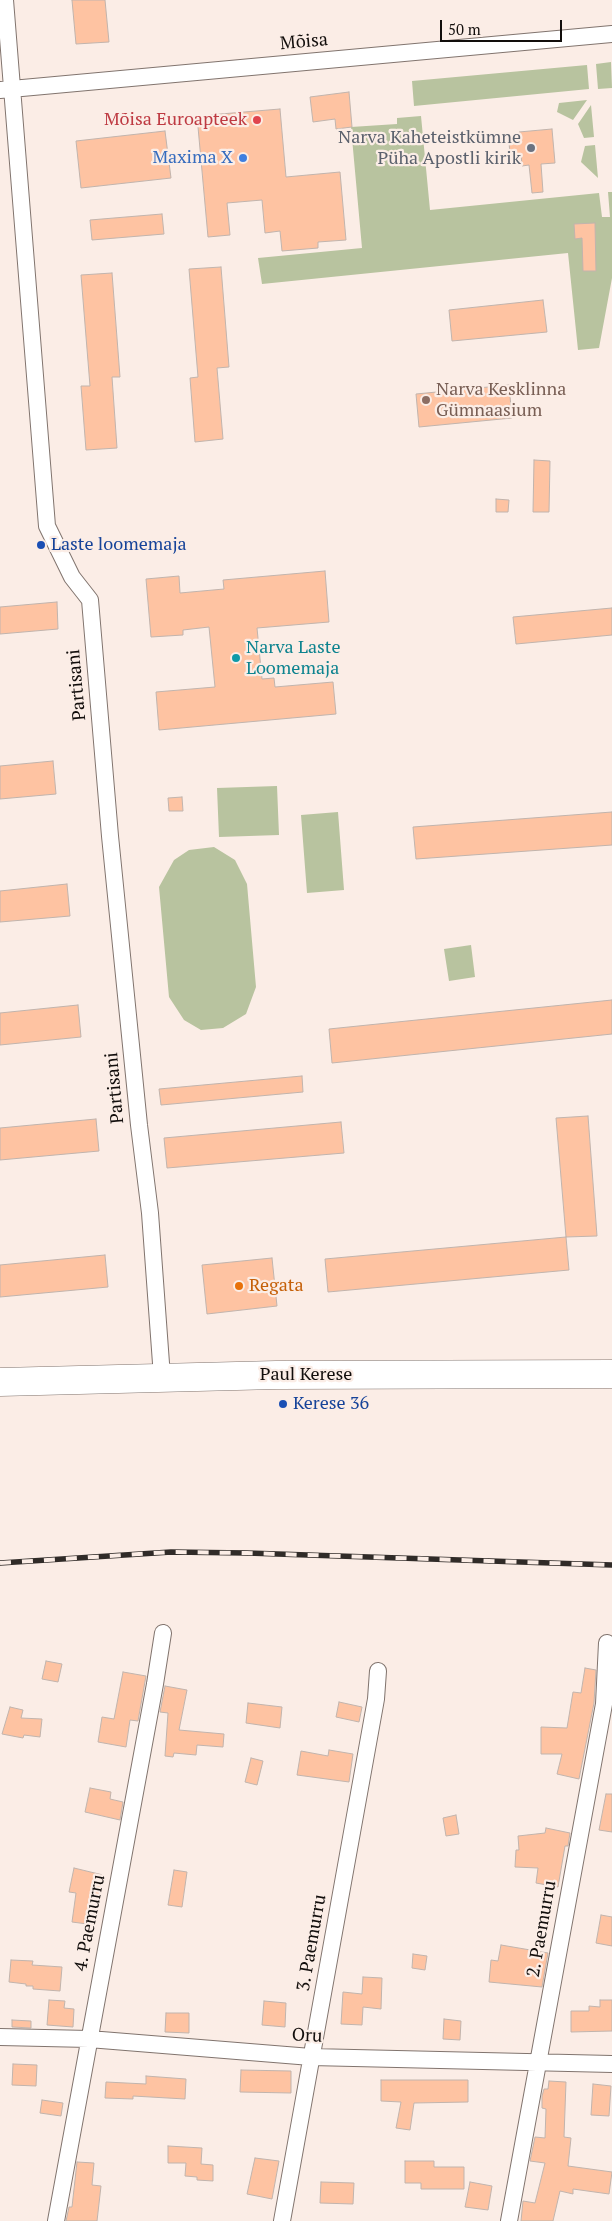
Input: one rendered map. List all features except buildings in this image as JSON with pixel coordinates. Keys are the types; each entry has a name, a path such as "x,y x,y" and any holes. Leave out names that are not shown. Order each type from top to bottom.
{"highway":[{"name":"Paul Kerese","path":"0,1382 162,1377 612,1374"}],"street":[{"name":"Partisani","path":"5,0 6,89 47,526 72,576 90,600 111,844 139,1124 150,1213 162,1377"},
{"name":"Mõisa","path":"6,89 612,34"},
{"name":"4. Paemurru","path":"56,2221 163,1632"},
{"name":"2. Paemurru","path":"509,2221 604,1704 607,1643"},
{"name":"3. Paemurru","path":"282,2221 376,1699 378,1671"},
{"name":"Oru","path":"0,2037 89,2039 312,2057 612,2064"}],"green space":[{"path":"611,62 612,88 598,89 596,64"},
{"path":"587,65 589,89 414,106 412,81"},
{"path":"587,100 573,120 557,112 559,103"},
{"path":"591,105 594,137 584,138 578,124"},
{"path":"421,116 430,210 599,193 602,217 610,217 608,192 612,192 612,278 599,348 578,350 568,253 262,284 258,258 362,248 351,127 397,124 397,118"},
{"path":"595,145 598,178 581,162 585,146"},
{"path":"277,786 279,835 219,837 217,788"},
{"path":"338,812 344,890 307,893 301,815"},
{"path":"214,847 235,860 247,884 256,987 246,1014 223,1028 201,1030 184,1020 169,997 159,887 174,860 189,850"},
{"path":"471,945 475,977 449,981 444,949"}],"railway":[{"path":"0,1563 171,1552 612,1565"}],"place":[{"name":"Mõisa Euroapteek","path":"257,120"},
{"name":"Narva Kaheteistkümne Püha Apostli kirik","path":"531,148"},
{"name":"Maxima X","path":"243,158"},
{"name":"Narva Kesklinna Gümnaasium","path":"426,400"},
{"name":"Laste loomemaja","path":"41,545"},
{"name":"Narva Laste Loomemaja","path":"236,658"},
{"name":"Regata","path":"239,1286"},
{"name":"Kerese 36","path":"283,1404"}]}
